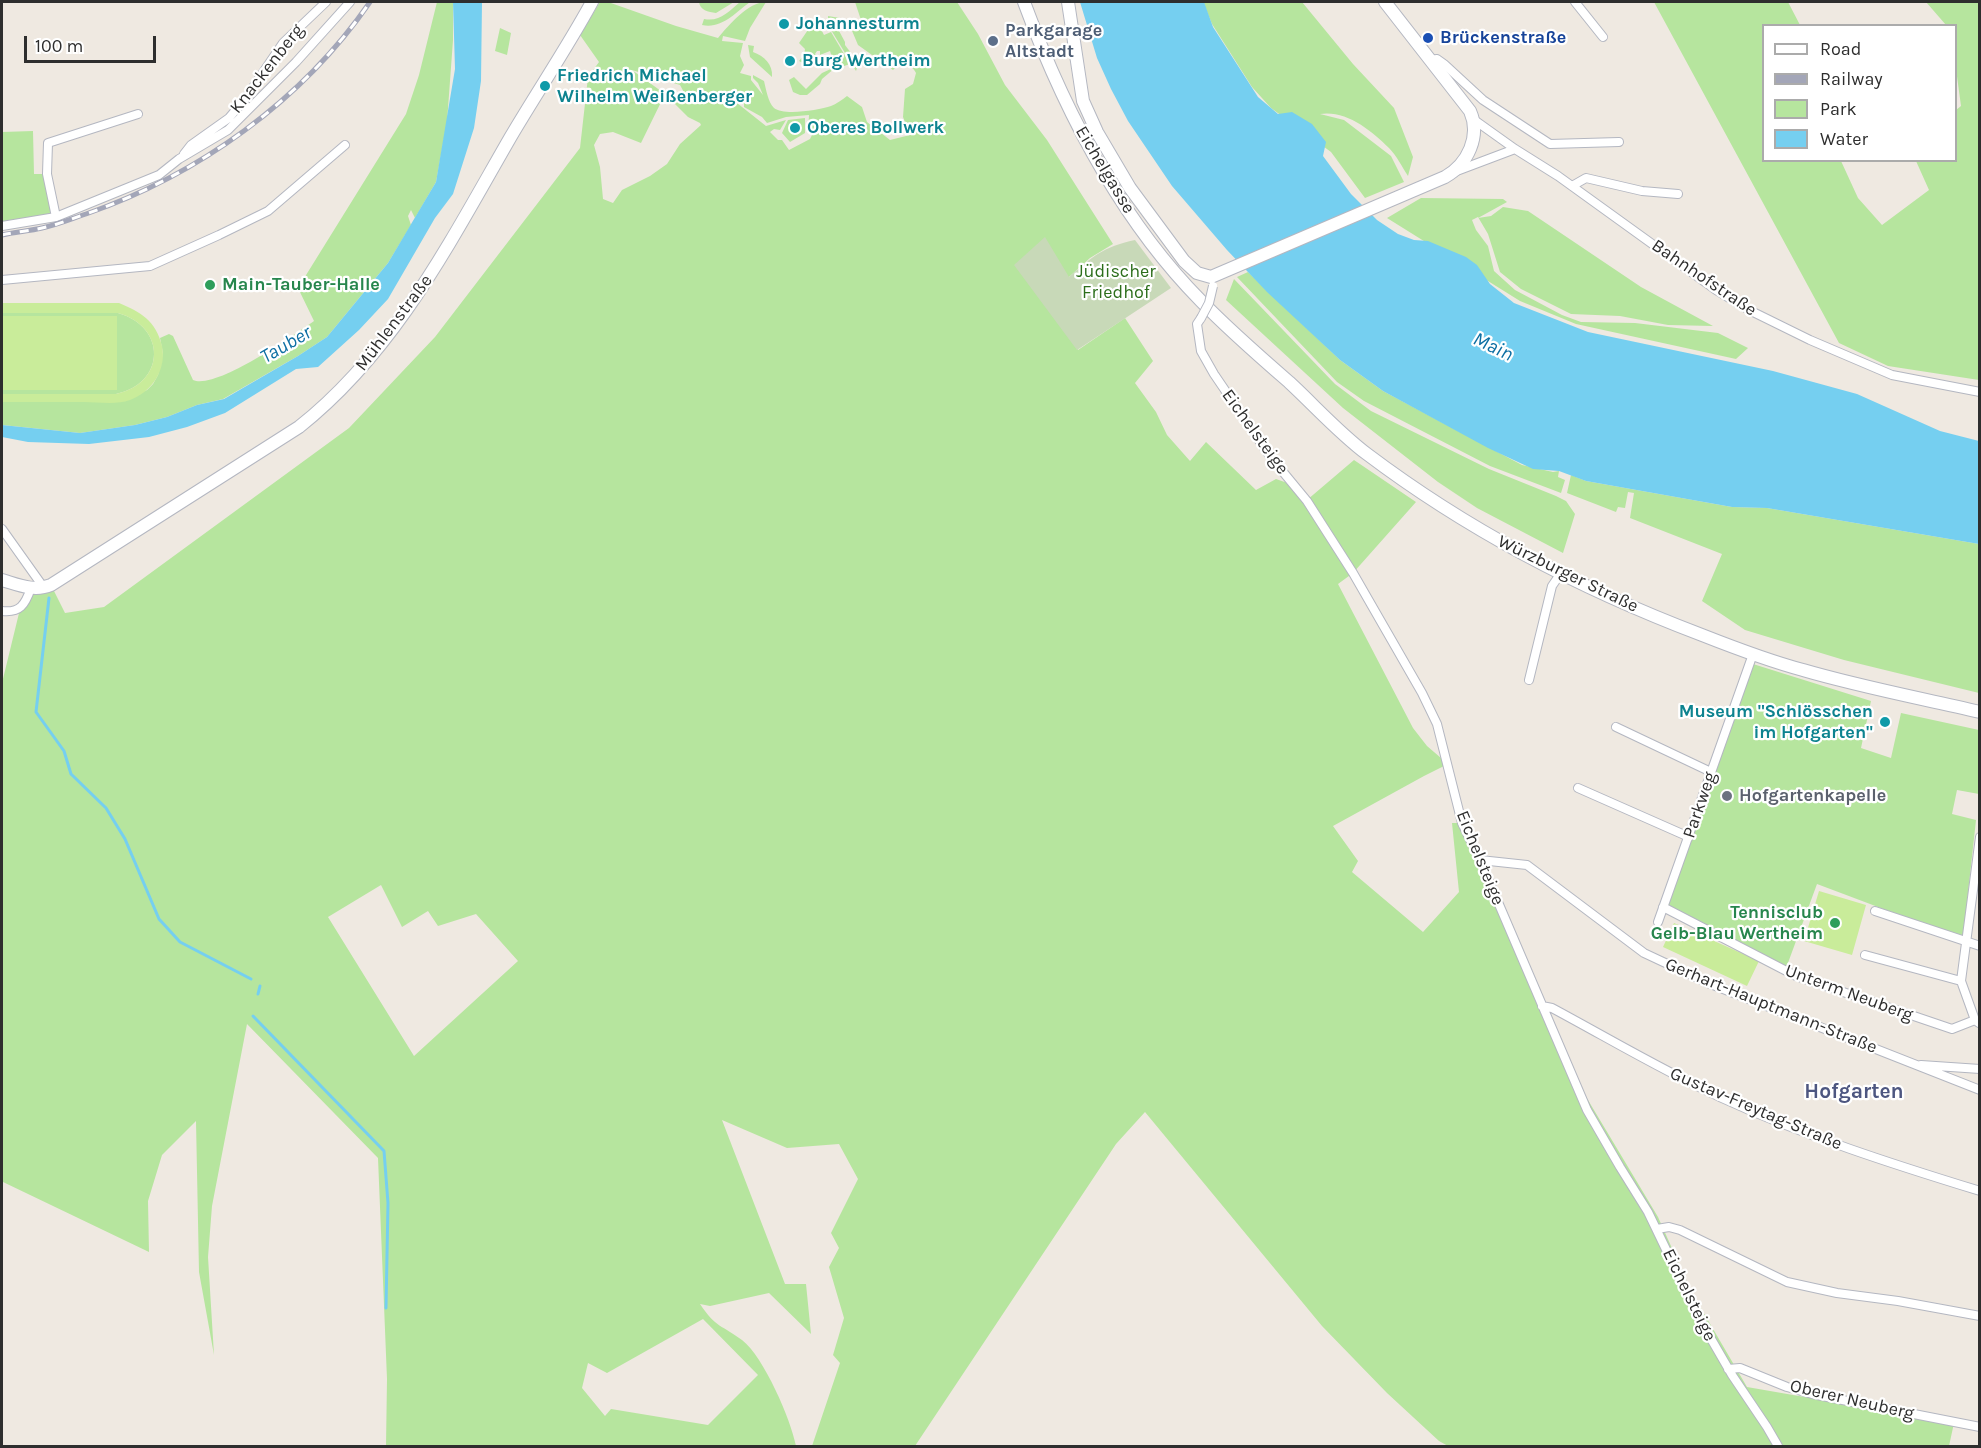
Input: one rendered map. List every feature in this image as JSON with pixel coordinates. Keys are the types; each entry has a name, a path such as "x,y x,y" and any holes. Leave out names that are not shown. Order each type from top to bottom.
{"main road":[{"name":"Mühlenstraße","path":"2,580 31,588 44,588 51,585 299,427 355,376 387,338 421,290 531,101 572,38 592,2"},
{"name":"Eichelgasse","path":"1024,2 1040,45 1065,100 1109,183 1161,254 1195,295 1219,318"},
{"path":"1058,2 1071,21"},
{"path":"1068,2 1083,101 1101,140 1130,188 1184,261 1197,273 1215,279 1448,175 1464,160 1471,147 1474,134 1473,119 1468,108 1386,2"},
{"name":"Würzburger Straße","path":"1219,318 1366,454 1483,532 1561,573 1632,608 1753,654 1837,680 1980,712"}],"street":[{"name":"Knackenberg","path":"179,159 191,145 229,118 245,99 283,43 326,2"},
{"path":"2,226 56,217 159,175 179,159 228,130 268,92 350,2"},
{"path":"1575,2 1603,37"},
{"path":"1430,60 1437,59 1483,100 1550,144 1619,142"},
{"path":"56,217 47,174 48,143 138,114"},
{"name":"Bahnhofstraße","path":"1473,119 1572,186 1716,290 1761,317 1892,375 1980,392"},
{"path":"2,280 150,266 182,253 268,210 345,145"},
{"path":"1448,175 1515,149"},
{"path":"1572,186 1586,178 1642,191 1678,194"},
{"name":"Eichelsteige","path":"1215,279 1209,303 1197,324 1201,351 1269,455 1307,501 1353,573 1427,703 1437,724 1462,823 1587,1110 1657,1229 1699,1318 1728,1369 1778,1446"},
{"path":"2,529 44,588"},
{"path":"1529,680 1551,586 1561,573"},
{"path":"2,611 13,612 20,609 31,588"},
{"name":"Parkweg","path":"1658,922 1753,654"},
{"path":"1616,727 1711,772"},
{"path":"1578,788 1689,837"},
{"path":"1977,1022 1961,981 1977,874 1980,837"},
{"name":"Gerhart-Hauptmann-Straße","path":"1480,860 1527,865 1644,953 1708,983 1980,1090"},
{"name":"Unterm Neuberg","path":"1663,907 1796,976 1952,1029 1977,1022"},
{"path":"1875,911 1980,946"},
{"path":"1865,955 1961,981"},
{"name":"Gustav-Freytag-Straße","path":"1542,1006 1552,1008 1671,1074 1723,1098 1859,1153 1980,1191"},
{"name":"Gerhart-Hauptmann-Straße","path":"1911,1064 1980,1069"},
{"path":"1657,1229 1669,1227 1680,1230 1787,1282 1837,1293 1899,1301 1980,1316"},
{"name":"Oberer Neuberg","path":"1728,1369 1740,1368 1787,1387 1833,1399 1980,1427"}],"green space":[{"path":"437,2 453,2 453,40 447,122 436,182 415,218 411,210 408,216 411,225 388,263 327,337 223,399 197,405 167,417 135,425 80,433 2,425 2,402 118,402 147,390 158,375 163,353 160,338 169,334 173,336 193,380 204,381 236,370 314,321 298,288 406,114 419,75"},
{"path":"600,2 608,2 718,38 746,10 766,2 745,41 723,36 722,41 743,43 740,56 744,65 740,73 751,76 751,80 763,95 753,75 764,81 774,108 785,112 818,109 833,105 847,96 862,107 867,122 890,140 910,135 903,117 905,89 913,84 916,73 910,66 901,63 893,70 858,45 850,26 861,20 855,2 957,2 978,34 1005,85 1047,140 1113,244 1090,258 1069,277 1078,350 1125,318 1153,361 1135,383 1156,412 1167,435 1190,461 1206,442 1256,490 1276,479 1296,486 1307,500 1354,460 1416,502 1353,573 1338,584 1413,728 1427,746 1448,764 1333,826 1358,861 1352,872 1423,932 1459,892 1452,823 1462,823 1567,1065 1658,1217 1692,1293 1747,1387 1954,1423 1949,1446 1448,1446 1439,1441 1387,1393 1322,1326 1145,1112 1116,1144 915,1446 812,1446 840,1363 833,1355 844,1318 829,1267 839,1248 831,1233 858,1179 839,1144 787,1148 722,1120 785,1284 806,1284 811,1334 769,1293 710,1306 700,1304 715,1322 742,1340 759,1360 783,1406 796,1446 386,1446 387,1379 378,1158 247,1024 212,1206 208,1257 214,1355 199,1272 196,1121 162,1155 148,1201 149,1252 3,1182 2,1185 2,683 20,609 31,588 51,585 65,613 104,607 349,428 435,337 580,148 588,77 599,62 580,35","holes":["632,70 680,85 686,96 677,98 675,104 688,117 701,125 680,144 667,164 650,176 622,190 613,203 603,199 600,167 594,145 600,134 613,132 641,143 665,94","728,95 737,99 738,102 744,104 744,107 762,117 767,123 786,117 809,115 808,132 810,134 825,131 812,135 810,139 789,150 782,140 778,140 770,132 774,129 780,130 786,120 766,126 737,103 733,105 727,99","381,885 402,927 428,911 438,926 476,914 518,961 414,1056 328,917","703,1319 758,1375 708,1425 611,1409 605,1416 582,1388 588,1363 607,1373"]},
{"path":"699,2 734,2 716,13 703,9"},
{"path":"740,2 750,2 716,25 702,25 704,19 719,18"},
{"path":"1203,2 1302,2 1353,64 1394,108 1413,157 1408,176 1392,151 1366,128 1349,118 1320,114 1344,120 1391,156 1404,182 1365,198 1331,152 1271,108 1252,87 1212,24"},
{"path":"1654,2 1788,2 1799,24 1762,24 1762,162 1841,162 1858,198 1882,225 1929,190 1916,162 1957,162 1957,109 1961,106 1957,76 1957,24 1945,24 1926,2 1979,2 1979,380 1888,366 1839,343"},
{"path":"828,16 840,18 843,27 838,29 858,65 856,71 828,25"},
{"path":"812,24 819,25 824,35 831,32 850,64 841,67 838,71 835,68 807,95 800,95 793,92 789,80 794,77 806,89 822,73 835,67 830,51 820,55 820,51 817,51 815,54 818,56 805,64 799,61 805,49 799,43"},
{"path":"500,28 511,33 507,55 495,51"},
{"path":"748,45 754,46 753,52 767,61 772,77 750,57"},
{"path":"805,118 805,133 790,142 782,133 788,120"},
{"path":"33,131 34,174 47,174 56,217 2,225 2,132"},
{"path":"1421,198 1503,199 1507,202 1472,220 1476,230 1488,246 1494,271 1515,290 1562,315 1581,322 1635,323 1718,333 1748,348 1736,359 1576,324 1520,301 1387,218"},
{"path":"1503,207 1528,211 1641,287 1713,326 1668,325 1620,316 1571,314 1521,289 1500,272 1488,234 1479,218 1491,216"},
{"name":"Jüdischer Friedhof","path":"1045,237 1069,277 1099,253 1135,240 1171,288 1077,350 1014,265"},
{"path":"1248,272 1340,360 1383,391 1522,465 1553,472 1559,471 1558,477 1565,480 1561,493 1490,466 1364,401 1337,382 1237,277"},
{"path":"1234,279 1335,384 1371,411 1489,469 1566,501 1575,514 1563,553 1477,508 1438,482 1343,408 1226,300"},
{"path":"2,303 119,303 127,306 146,318 156,330 163,355 160,371 145,391 125,402 2,402 2,394 116,394 132,388 144,379 152,367 154,355 152,342 145,330 134,320 118,313 2,313"},
{"path":"2,313 118,313 134,320 145,330 152,342 154,355 152,367 144,379 132,388 116,394 2,394 2,390 117,390 117,316 2,316"},
{"path":"2,316 117,316 117,390 2,390"},
{"path":"1571,475 1586,481 1732,507 1767,508 1979,544 1979,693 1844,660 1745,630 1702,601 1722,554 1630,518 1634,493 1628,492 1625,508 1618,507 1616,512 1567,493"},
{"path":"1753,664 1871,701 1861,748 1891,758 1901,713 1979,730 1979,794 1957,790 1952,814 1976,820 1963,939 1817,884 1785,971 1663,907"},
{"name":"Tennisclub Gelb-Blau Wertheim","path":"1819,891 1866,905 1852,955 1804,941"},
{"path":"1674,923 1759,961 1747,986 1663,947"}],"water":[{"path":"453,2 482,2 481,81 474,128 453,194 435,218 388,299 359,330 318,367 296,369 225,413 187,427 149,437 89,444 28,442 2,437 2,425 80,433 135,425 167,417 197,405 224,399 327,337 388,263 436,182 455,69"},
{"name":"Main","path":"1080,2 1204,2 1213,27 1258,97 1278,114 1292,112 1312,124 1326,142 1323,156 1351,194 1377,220 1398,234 1414,240 1428,241 1466,257 1477,265 1490,284 1514,303 1588,332 1773,371 1857,394 1940,431 1979,441 1979,544 1767,508 1732,507 1586,481 1559,471 1533,469 1488,448 1383,391 1340,360 1267,292 1172,186 1128,121 1111,89 1097,58"}],"waterway":[{"path":"49,598 36,712 64,751 71,774 106,808 125,839 159,919 180,942 251,979"},
{"path":"258,994 260,986"},
{"path":"253,1016 384,1151 388,1203 386,1308"}],"railway":[{"path":"2,235 48,227 128,198 207,156 280,102 313,71 343,38 370,2"}],"place":[{"name":"Johannesturm","path":"784,24"},
{"name":"Brückenstraße","path":"1428,38"},
{"name":"Parkgarage Altstadt","path":"993,41"},
{"name":"Burg Wertheim","path":"790,61"},
{"name":"Friedrich Michael Wilhelm Weißenberger","path":"545,86"},
{"name":"Oberes Bollwerk","path":"795,128"},
{"name":"Main-Tauber-Halle","path":"210,285"},
{"name":"Museum \"Schlösschen im Hofgarten\"","path":"1885,722"},
{"name":"Hofgartenkapelle","path":"1727,796"},
{"name":"Tennisclub Gelb-Blau Wertheim","path":"1835,923"}],"district":[{"name":"Hofgarten","path":"1854,1092"}],"water label":[{"name":"Tauber","path":"286,345"}]}
